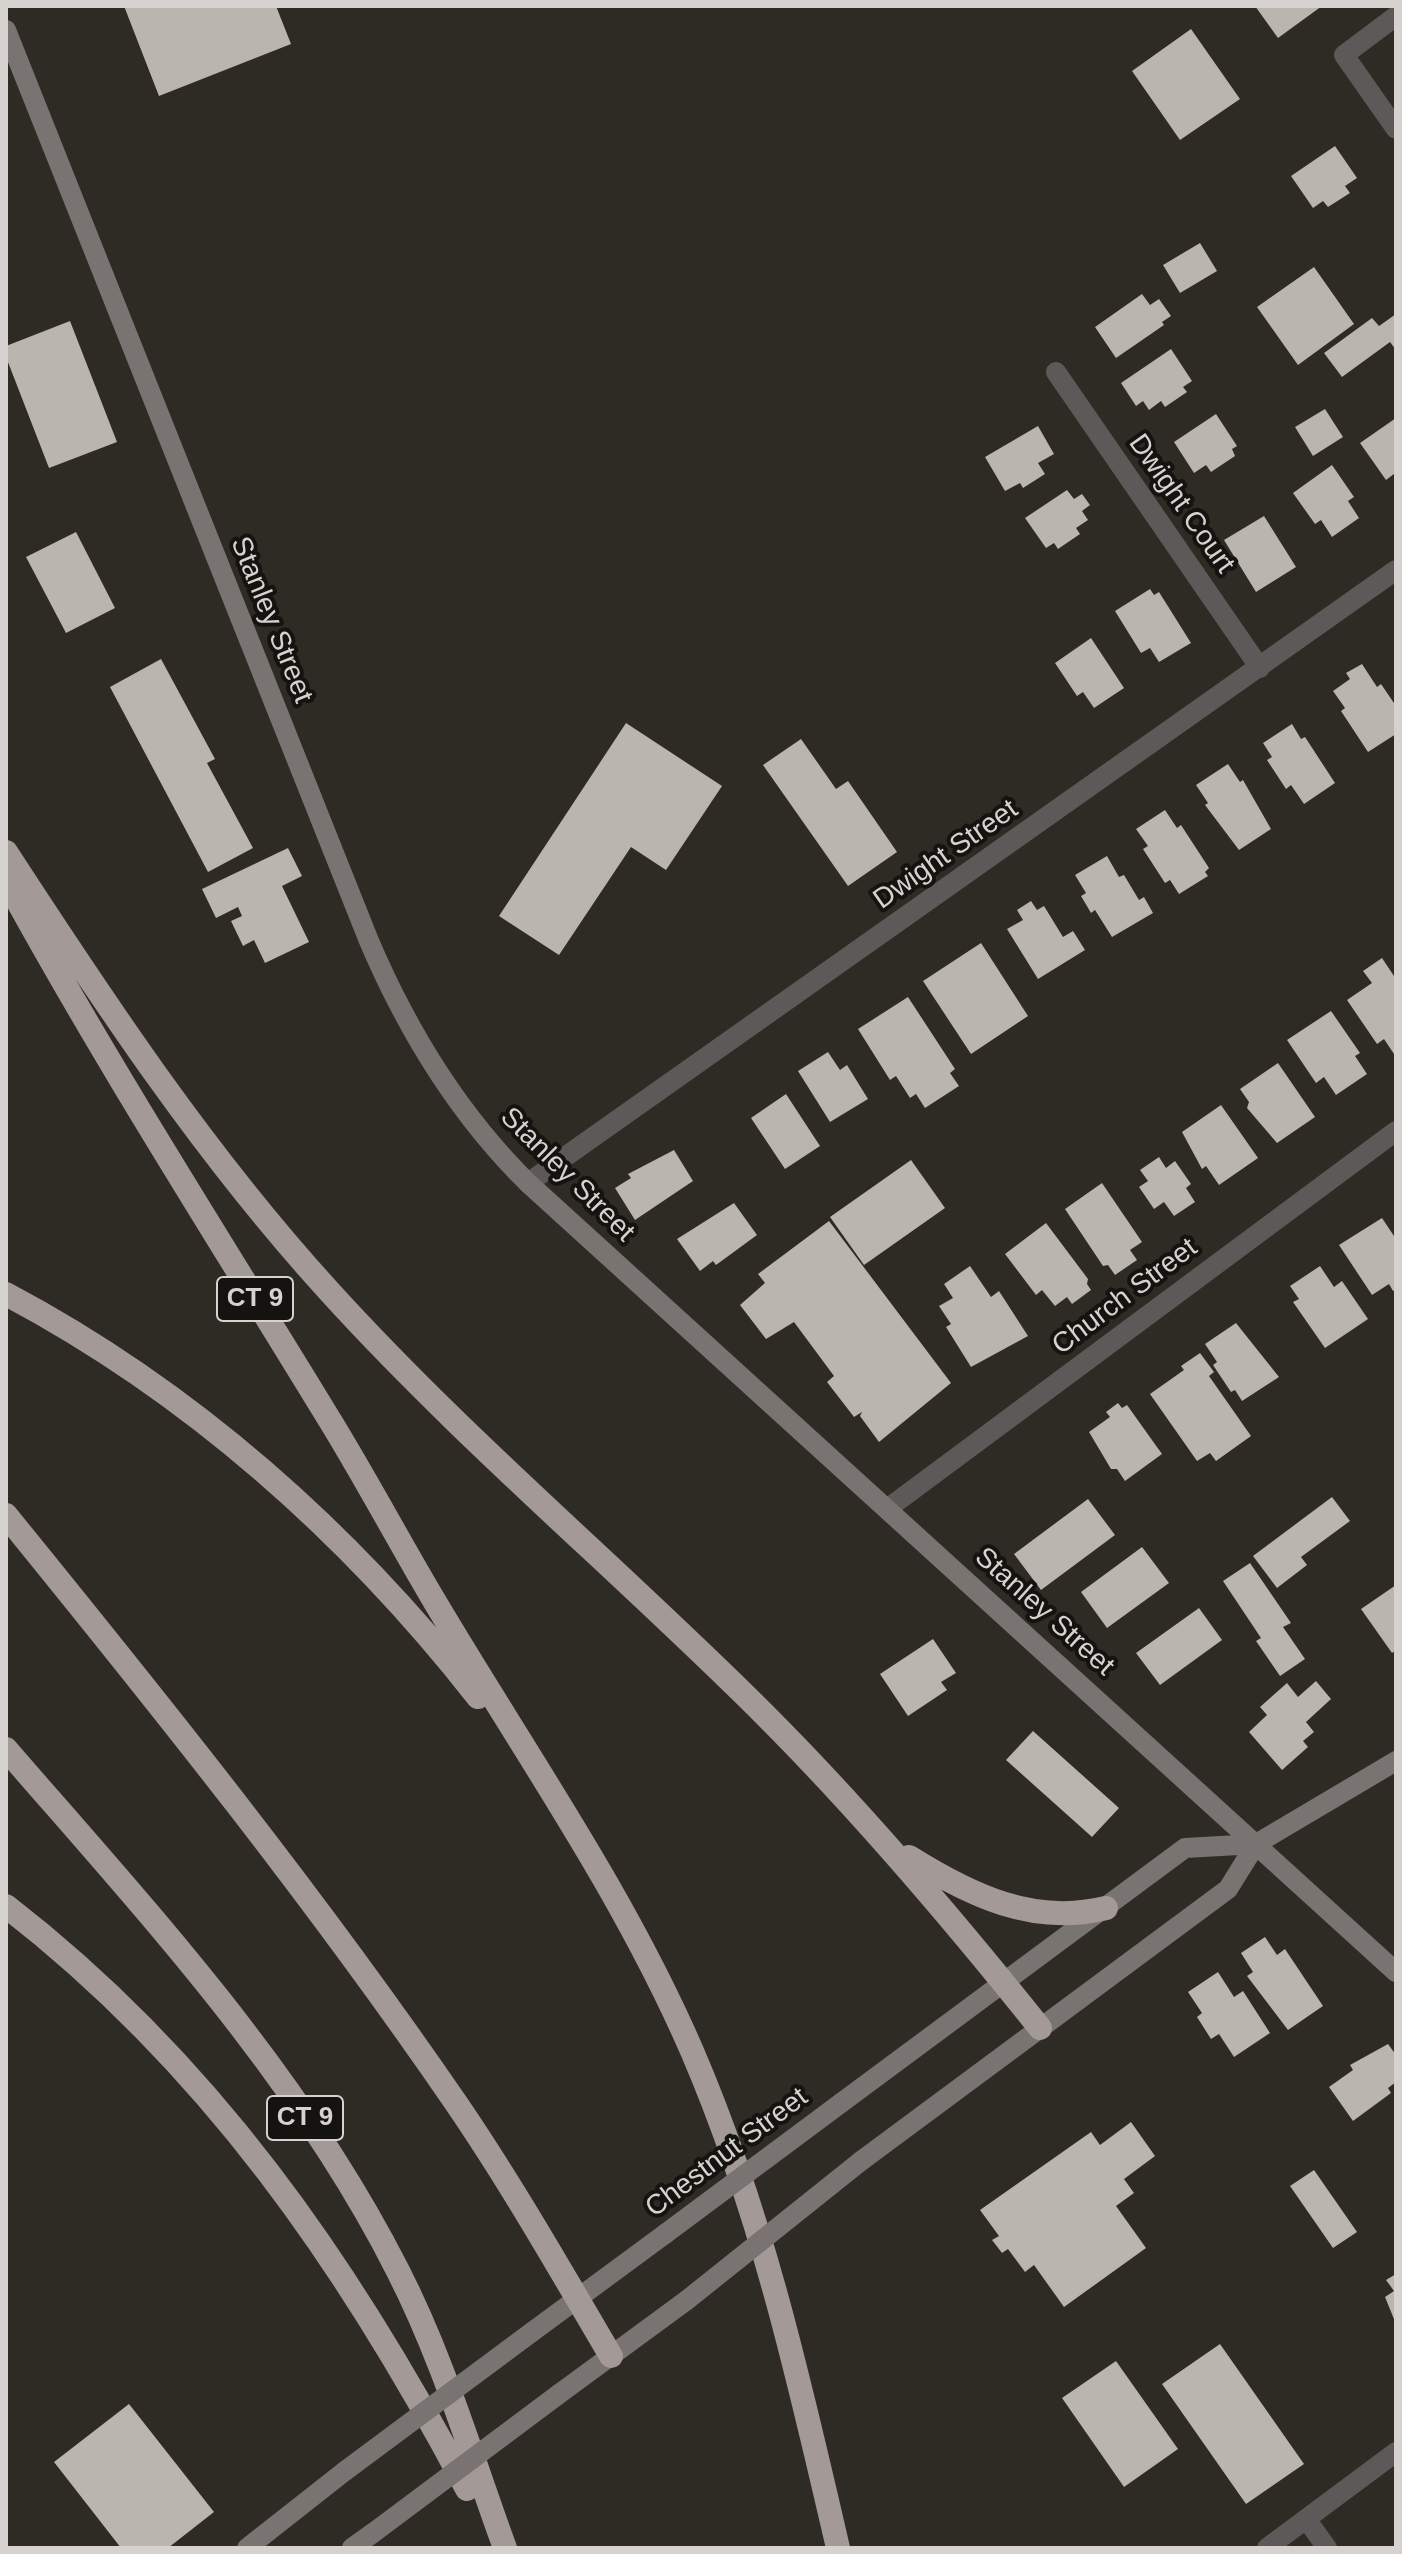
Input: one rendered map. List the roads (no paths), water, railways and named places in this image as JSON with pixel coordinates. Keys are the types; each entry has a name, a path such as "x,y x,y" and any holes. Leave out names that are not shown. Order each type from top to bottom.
{"highway":[{"path":"6,852 151,1071 298,1257 395,1360 761,1711 891,1846 1040,2028"},
{"name":"CT 9","path":"6,880 125,1088 329,1417 434,1601 602,1870 648,1957 725,2134 787,2329 838,2548"},
{"path":"6,1294 95,1345 161,1391 278,1483 389,1592 536,1762"},
{"path":"6,1515 226,1789 386,2003 498,2166 611,2356"},
{"name":"CT 9","path":"6,1749 210,1987 345,2179 397,2268 429,2337 505,2548"},
{"path":"891,1846 958,1885 1006,1906 1048,1914 1106,1908"},
{"path":"6,1906 102,1985 174,2057 287,2194 389,2351 498,2548"},
{"path":"6,1912 42,1934"}],"street":[{"path":"1396,16 1344,55 1396,129"},
{"name":"Stanley Street","path":"6,30 381,969 405,1018 453,1095 528,1183 1396,1972"},
{"name":"Dwight Court","path":"1056,372 1260,668"},
{"name":"Dwight Street","path":"528,1183 1396,570"},
{"name":"Church Street","path":"887,1509 1396,1131"},
{"name":"Chestnut Street","path":"247,2548 345,2471 1185,1848 1256,1844 1396,1761"},
{"name":"Chestnut Street","path":"352,2548 687,2300 861,2161 1228,1889 1256,1844"},
{"path":"1267,2548 1396,2452"},
{"path":"1307,2520 1327,2548"}]}
